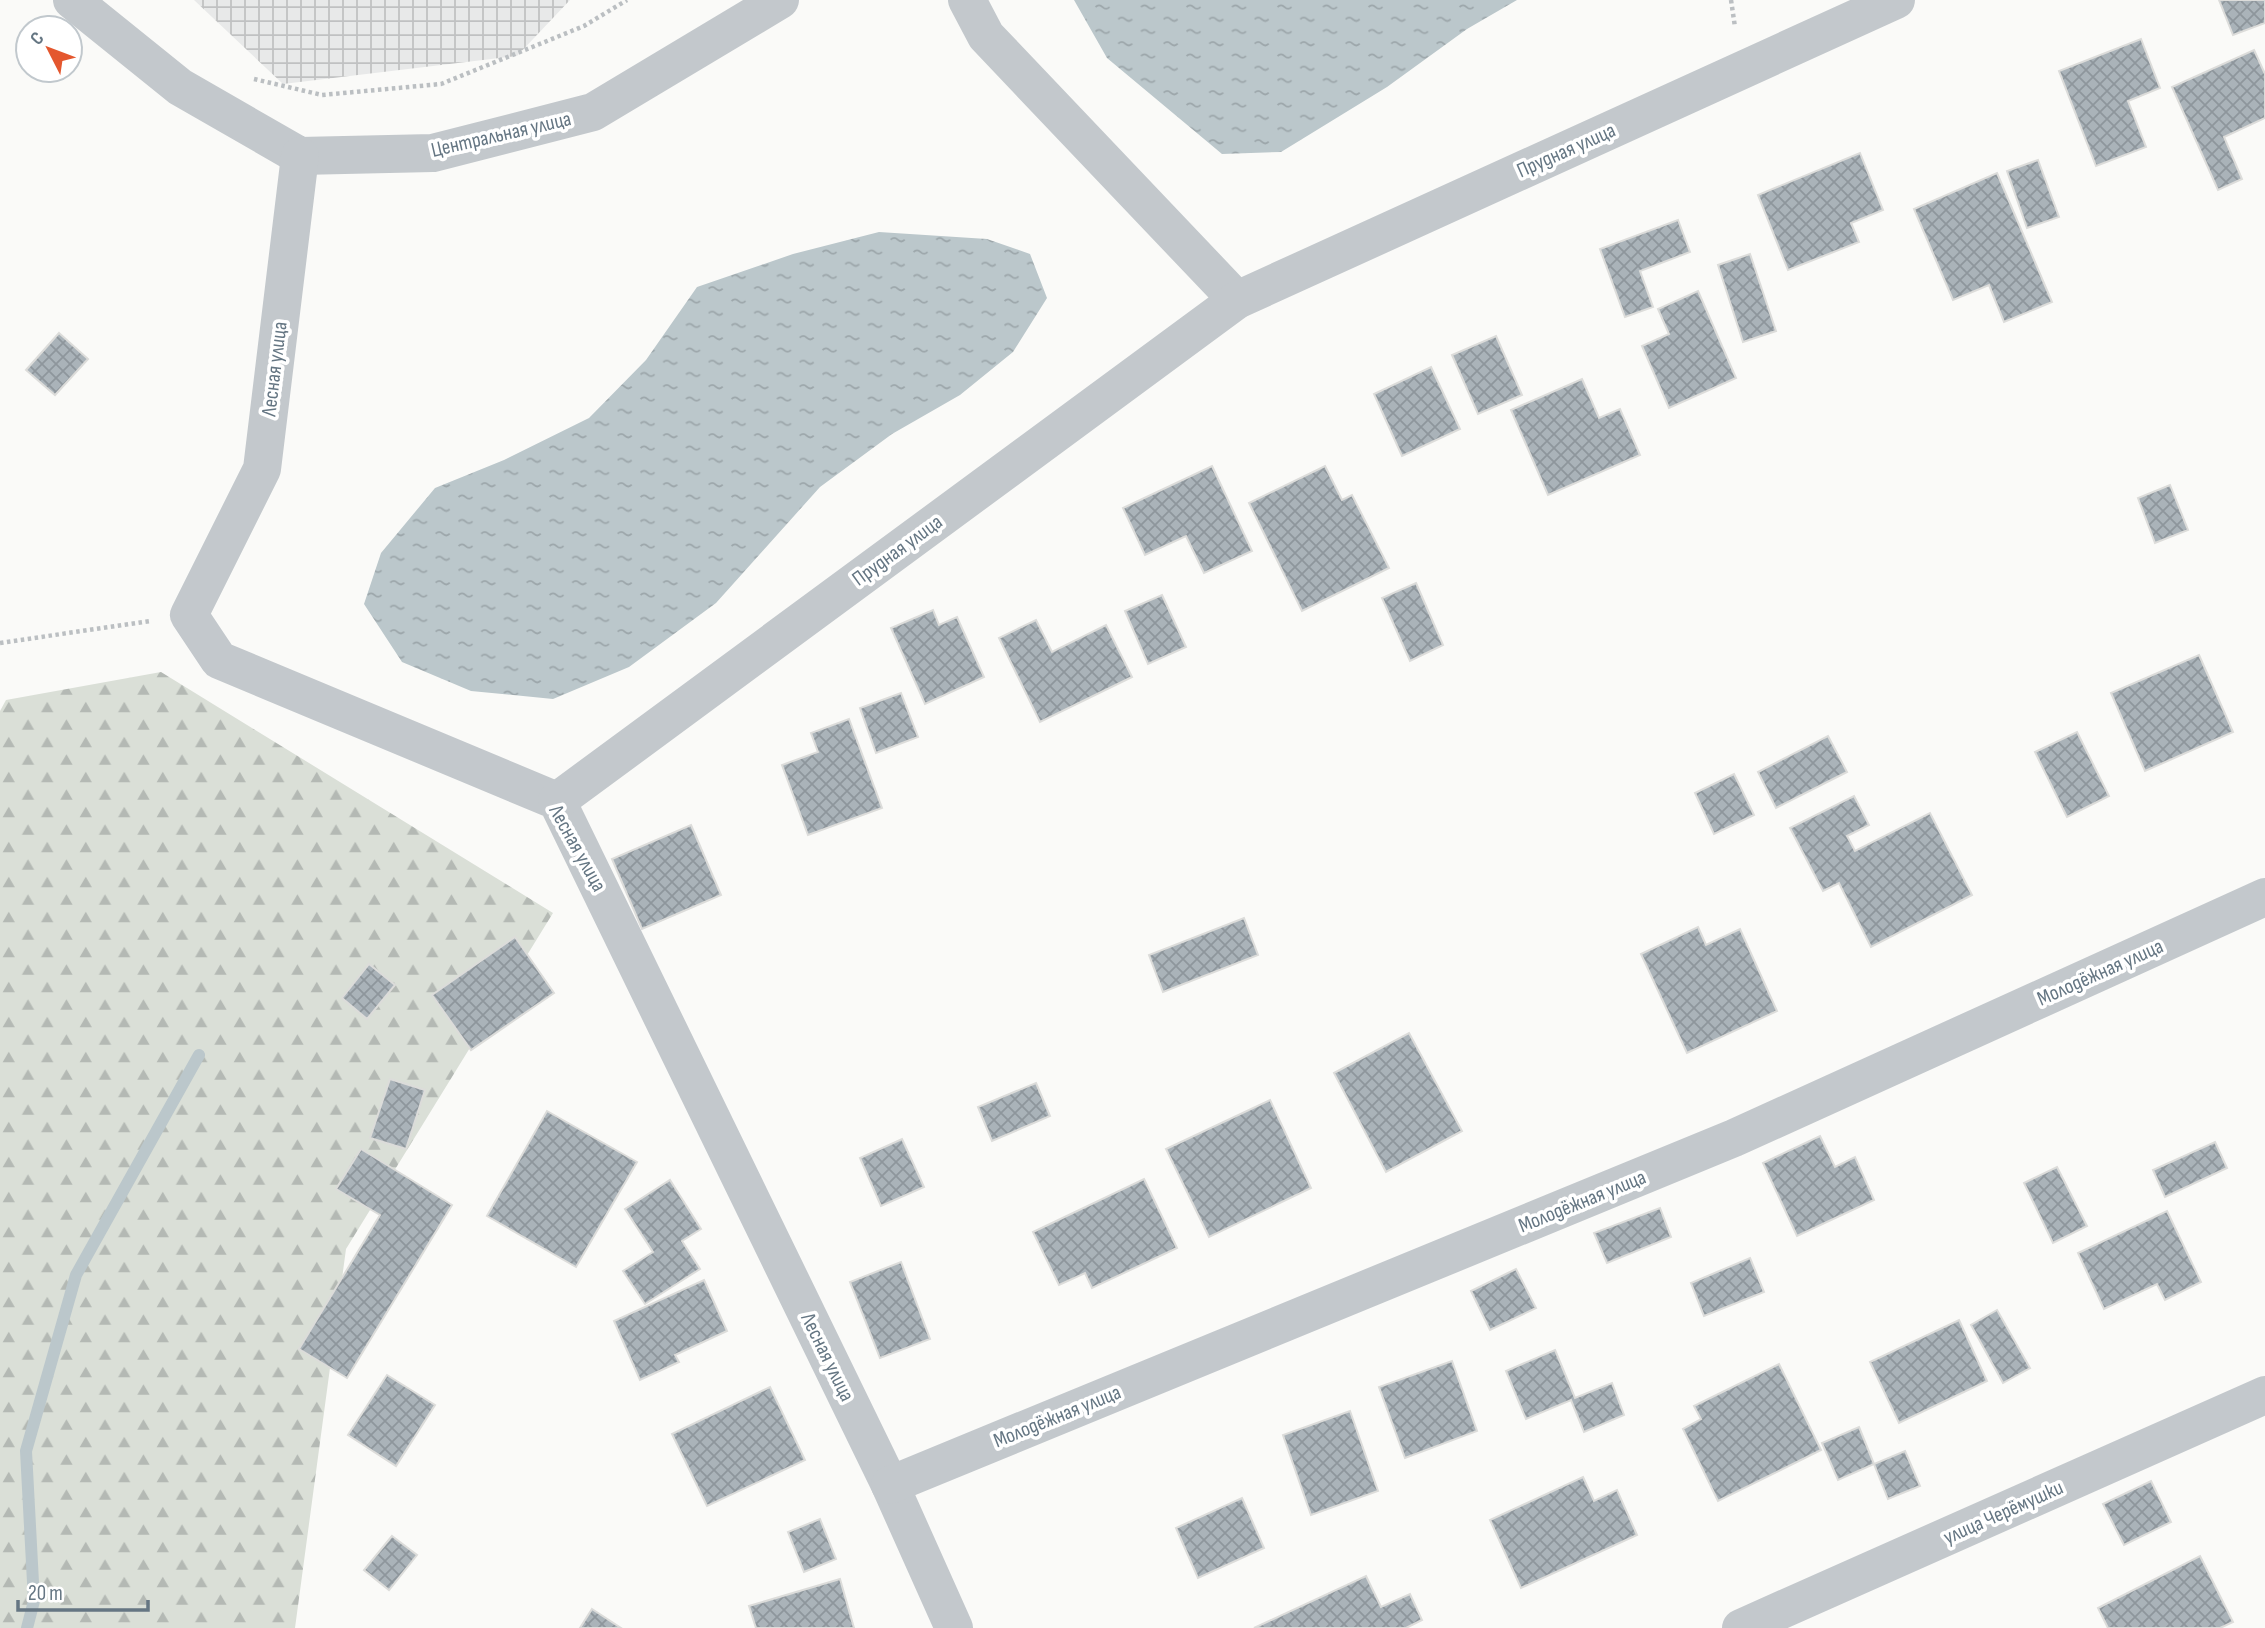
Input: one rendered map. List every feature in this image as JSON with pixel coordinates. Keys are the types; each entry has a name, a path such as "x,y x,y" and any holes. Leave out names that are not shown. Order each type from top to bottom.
{"street":[{"path":"72,0 180,87 300,156"},
{"name":"Центральная улица","path":"300,156 433,153 593,112 780,0"},
{"path":"967,0 986,36 1237,300"},
{"name":"Прудная улица","path":"557,801 1237,300 1896,0"},
{"name":"Лесная улица","path":"300,156 262,469 189,615 219,660 557,801 890,1485 954,1628"},
{"name":"Молодёжная улица","path":"890,1485 1734,1139 2265,897"},
{"name":"улица Черёмушки","path":"1741,1628 2265,1395"}],"path":[{"path":"249,78 322,95 441,84 584,26 627,0"},
{"path":"0,643 189,615"}],"shaded area":[{"path":"194,0 570,0 517,56 283,84"}],"green space":[{"path":"161,672 553,913 346,1249 295,1628 0,1628 0,711 6,700"}],"water":[{"path":"1074,0 1517,0 1467,29 1387,87 1281,152 1222,154 1107,58"},
{"path":"879,232 987,239 1030,254 1047,298 1013,352 960,395 892,434 820,487 716,603 629,667 553,699 471,691 402,662 364,604 381,553 435,488 504,460 589,418 646,360 697,287 793,254"}],"building":[{"path":"2219,0 2265,0 2265,23 2233,35"},
{"path":"2141,39 2160,88 2128,101 2146,147 2096,166 2059,71"},
{"path":"2254,50 2265,74 2265,118 2224,137 2242,179 2218,190 2172,87"},
{"path":"1860,153 1883,210 1851,223 1859,242 1788,270 1758,195"},
{"path":"2038,160 2059,217 2027,228 2007,171"},
{"path":"1997,173 2052,302 2004,322 1989,285 1953,300 1914,209"},
{"path":"1678,220 1690,252 1640,271 1653,307 1625,317 1600,249"},
{"path":"1750,254 1776,331 1743,342 1718,265"},
{"path":"1698,291 1736,378 1669,408 1642,346 1669,334 1658,309"},
{"path":"59,333 88,359 55,395 26,370"},
{"path":"1496,336 1522,395 1478,414 1452,355"},
{"path":"1431,367 1460,429 1402,456 1374,394"},
{"path":"1582,379 1599,418 1620,409 1640,455 1548,495 1511,410"},
{"path":"1212,466 1252,551 1204,573 1186,536 1145,555 1123,508"},
{"path":"1325,466 1342,500 1352,495 1389,568 1302,611 1249,503"},
{"path":"2170,485 2188,530 2155,543 2138,498"},
{"path":"1416,583 1443,645 1410,661 1382,598"},
{"path":"1162,595 1186,647 1148,664 1125,611"},
{"path":"933,610 939,625 957,617 984,677 925,704 891,628"},
{"path":"1036,620 1052,652 1106,625 1132,677 1040,722 999,638"},
{"path":"2199,655 2233,732 2145,771 2111,693"},
{"path":"901,693 918,737 876,753 860,708"},
{"path":"849,719 882,808 808,835 782,765 818,752 811,733"},
{"path":"2077,732 2109,796 2067,817 2035,752"},
{"path":"1828,736 1847,772 1776,808 1758,772"},
{"path":"1734,774 1754,815 1714,834 1695,793"},
{"path":"1854,796 1869,825 1847,836 1855,851 1930,813 1972,895 1871,947 1839,883 1823,891 1790,828"},
{"path":"691,825 721,895 642,929 612,859"},
{"path":"1244,918 1258,955 1163,992 1149,955"},
{"path":"1698,927 1706,945 1740,929 1777,1011 1687,1053 1641,954"},
{"path":"515,937 554,993 471,1050 432,995"},
{"path":"369,964 395,985 367,1019 342,998"},
{"path":"1409,1033 1462,1131 1386,1172 1334,1073"},
{"path":"390,1079 425,1090 406,1149 370,1138"},
{"path":"1036,1083 1050,1116 992,1141 978,1107"},
{"path":"1270,1100 1311,1188 1209,1237 1166,1149"},
{"path":"547,1111 637,1162 576,1267 487,1216"},
{"path":"1820,1136 1835,1167 1855,1157 1874,1200 1797,1236 1763,1163"},
{"path":"902,1139 924,1187 881,1206 860,1158"},
{"path":"2215,1142 2227,1168 2165,1197 2153,1170"},
{"path":"361,1149 452,1205 347,1378 299,1349 380,1215 336,1189"},
{"path":"2057,1167 2087,1226 2053,1243 2024,1183"},
{"path":"1144,1179 1177,1248 1092,1288 1085,1273 1059,1285 1033,1232"},
{"path":"670,1180 701,1229 682,1241 700,1269 645,1304 623,1271 653,1252 625,1209"},
{"path":"1660,1208 1671,1237 1607,1263 1594,1233"},
{"path":"2167,1211 2201,1282 2165,1300 2157,1284 2104,1309 2078,1253"},
{"path":"1750,1258 1764,1292 1704,1316 1691,1283"},
{"path":"901,1262 930,1339 880,1358 850,1282"},
{"path":"1516,1269 1536,1308 1490,1330 1471,1291"},
{"path":"704,1280 727,1331 675,1355 679,1362 640,1380 614,1321"},
{"path":"1997,1310 2030,1368 2003,1383 1971,1325"},
{"path":"1959,1320 1987,1381 1899,1423 1870,1362"},
{"path":"1555,1350 1575,1398 1612,1383 1624,1415 1584,1432 1571,1400 1526,1419 1506,1371"},
{"path":"1452,1361 1477,1431 1405,1458 1379,1387"},
{"path":"1779,1364 1821,1450 1718,1501 1683,1429 1701,1419 1694,1406"},
{"path":"387,1375 435,1405 396,1466 348,1435"},
{"path":"770,1387 805,1460 707,1506 672,1434"},
{"path":"1350,1411 1378,1491 1311,1515 1283,1435"},
{"path":"1859,1427 1874,1464 1838,1480 1822,1443"},
{"path":"1905,1451 1920,1486 1888,1499 1874,1464"},
{"path":"1583,1477 1594,1501 1617,1490 1637,1535 1521,1588 1490,1520"},
{"path":"2151,1481 2171,1522 2124,1545 2103,1504"},
{"path":"1242,1498 1264,1548 1198,1578 1176,1528"},
{"path":"820,1519 836,1559 804,1572 788,1532"},
{"path":"392,1536 417,1555 389,1590 364,1570"},
{"path":"2200,1556 2233,1622 2220,1628 2108,1628 2098,1608"},
{"path":"1366,1576 1381,1607 1410,1594 1422,1620 1406,1628 1254,1628"},
{"path":"840,1579 854,1628 756,1628 749,1606"},
{"path":"592,1609 621,1628 580,1628"}],"waterway":[{"path":"27,1628 34,1601 26,1451 76,1275 199,1055"}]}
